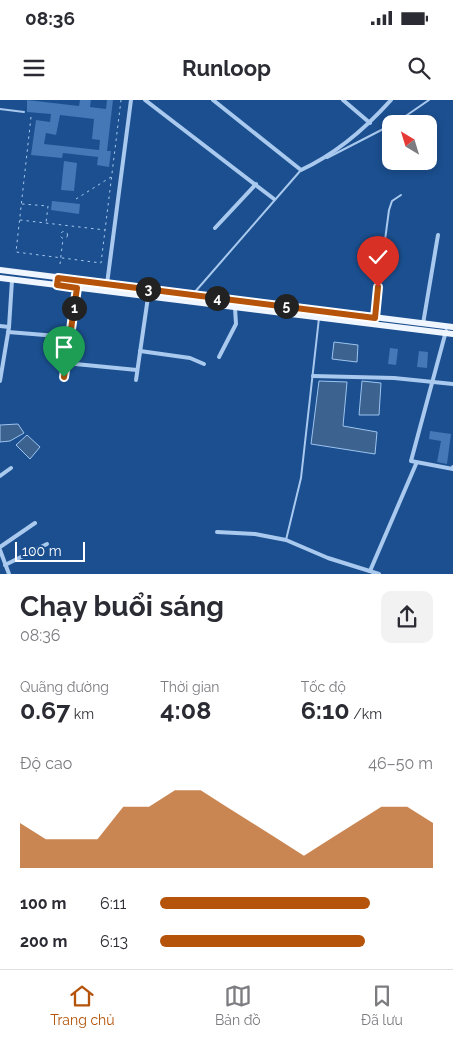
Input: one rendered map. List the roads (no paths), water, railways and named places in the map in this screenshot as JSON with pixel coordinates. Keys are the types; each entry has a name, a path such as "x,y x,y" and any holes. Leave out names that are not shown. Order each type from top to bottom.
{"main road":[{"path":"0,270 58,282 77,288 320,318 450,330"},
{"path":"0,278 107,284 423,324 450,330"}],"street":[{"path":"107,284 130,100"},
{"path":"145,100 274,198"},
{"path":"213,100 300,170 321,161 370,124 391,100"},
{"path":"343,100 370,124"},
{"path":"215,228 256,184"},
{"path":"423,324 438,235"},
{"path":"0,380 2,351 9,327 12,280"},
{"path":"64,377 77,288"},
{"path":"136,380 148,297"},
{"path":"219,357 236,324 235,308"},
{"path":"0,326 9,327"},
{"path":"450,330 411,461 416,464 453,469 453,467"},
{"path":"8,332 69,338"},
{"path":"140,351 190,358 204,364"},
{"path":"65,363 138,370"},
{"path":"313,376 394,378 453,384"},
{"path":"370,571 416,464"},
{"path":"0,476 11,468"},
{"path":"9,574 0,548 35,523"},
{"path":"217,532 249,533 286,540 328,558 379,574"},
{"path":"6,565 47,544"}],"lane":[{"path":"407,115 429,100"},
{"path":"0,109 24,112"},
{"path":"321,161 382,130"},
{"path":"192,295 300,170"},
{"path":"375,318 388,210 391,202 400,195"},
{"path":"286,540 301,478 320,318"}],"water":[{"path":"334,342 358,345 357,362 332,359"},
{"path":"319,381 347,382 343,426 377,432 375,454 311,444"},
{"path":"362,381 381,383 379,415 359,415"},
{"path":"18,424 24,433 10,441 0,442 0,425"},
{"path":"27,435 40,447 30,459 16,445"}]}
